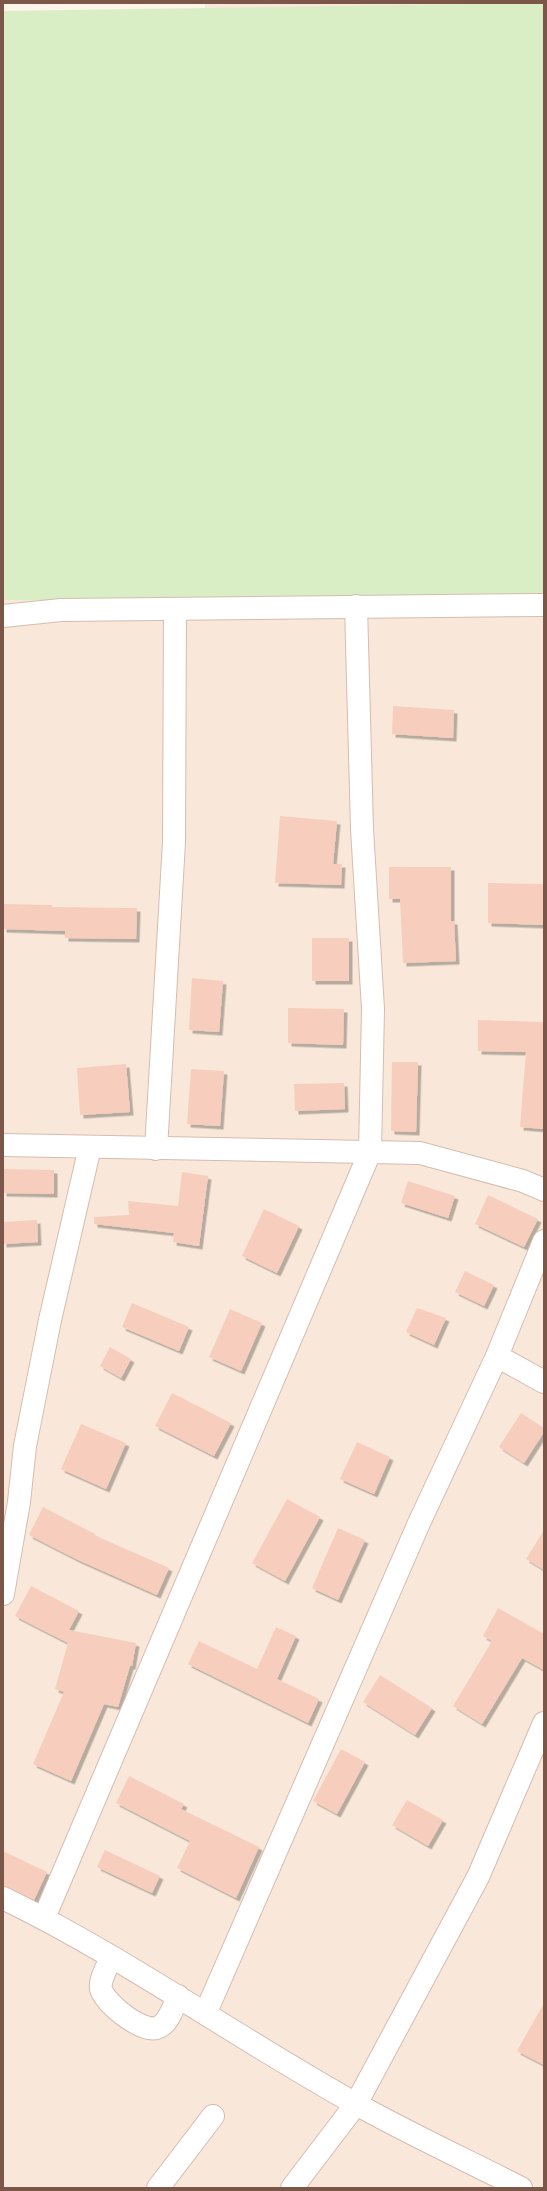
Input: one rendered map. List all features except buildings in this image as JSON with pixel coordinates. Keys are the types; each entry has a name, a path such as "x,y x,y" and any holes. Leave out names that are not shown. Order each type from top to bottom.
{"street":[{"path":"3,616 61,610 544,605"},
{"path":"44,1918 370,1152 373,1009 362,829 356,606"},
{"path":"156,1149 174,842 175,608"},
{"path":"3,1145 420,1153 524,1181 544,1190"},
{"path":"3,1594 11,1502 25,1446 50,1320 90,1147"},
{"path":"206,2012 419,1523 497,1356 544,1241"},
{"path":"497,1356 544,1382"},
{"path":"292,2188 356,2104 478,1877 544,1723"},
{"path":"3,1898 44,1918 206,2012 356,2104 521,2188"},
{"path":"111,1958 101,1988 103,1994 115,2010 152,2029 159,2027 168,2018 178,1996"},
{"path":"158,2188 213,2116"}],"shaded area":[{"path":"205,3 544,3 544,2188 3,2188 3,461 184,445"}],"green space":[{"path":"544,3 544,603 3,600 3,11"}]}
